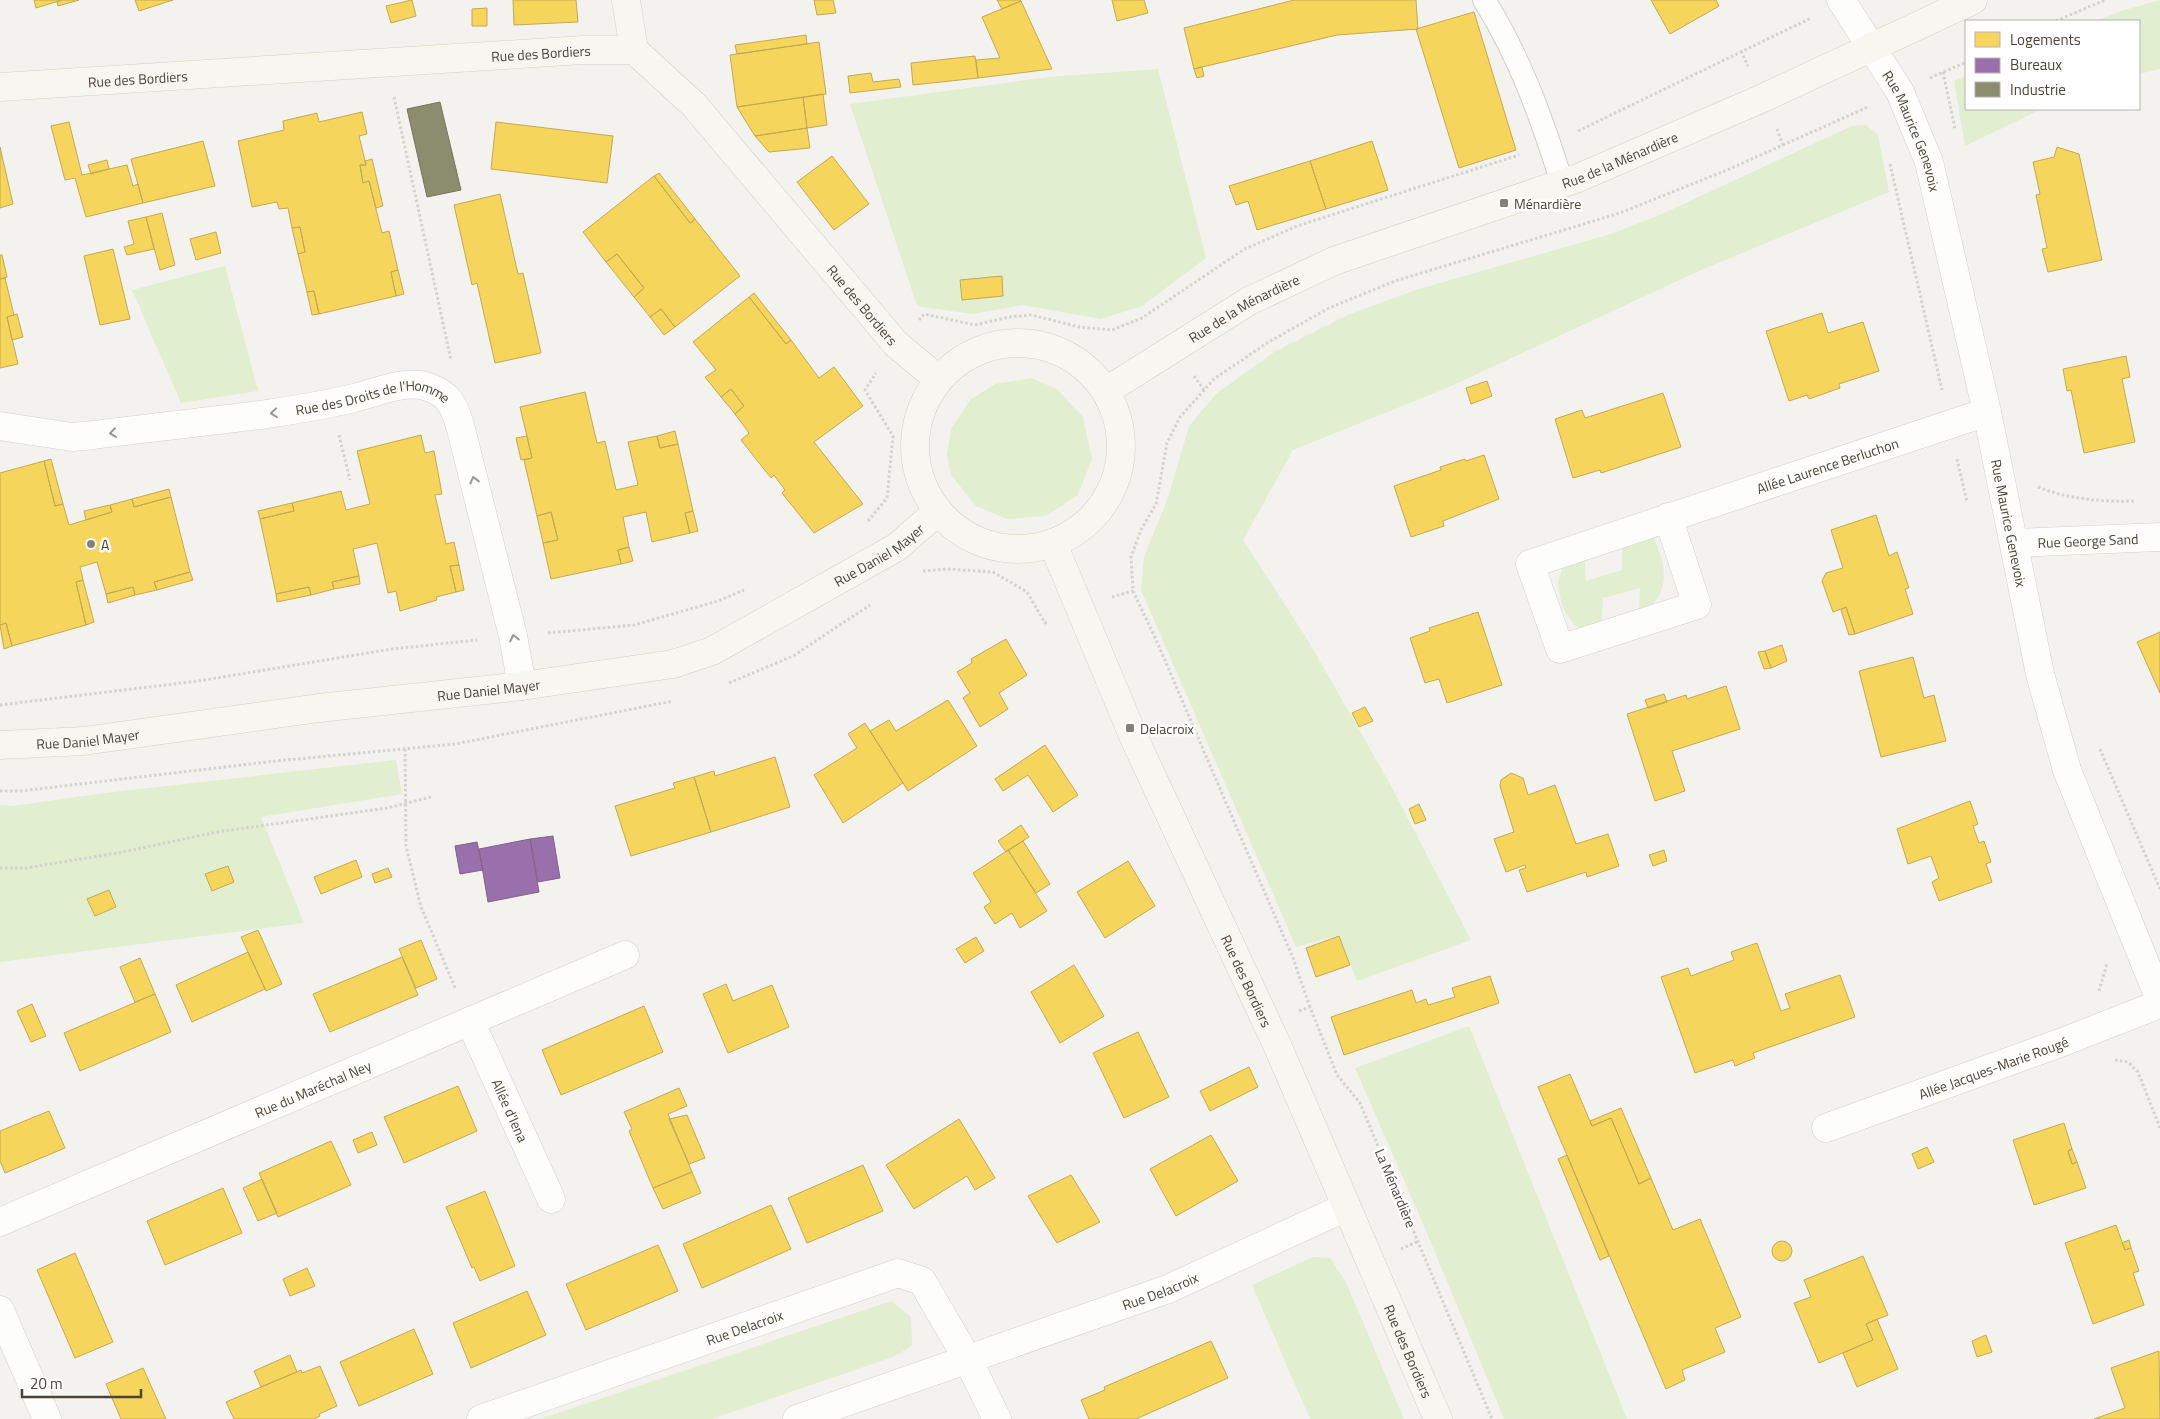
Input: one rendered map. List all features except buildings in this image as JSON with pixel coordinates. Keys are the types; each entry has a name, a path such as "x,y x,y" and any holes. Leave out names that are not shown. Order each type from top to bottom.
{"main road":[{"path":"626,0 634,50"},
{"name":"Rue de la Ménardière","path":"1106,392 1249,301 1334,261 1578,178 1763,98 1870,46 1973,0"},
{"name":"Rue des Bordiers","path":"0,87 467,59 583,50 634,50 694,104 896,344 938,379"},
{"path":"1026,343 1057,350 1085,367 1106,392 1118,420 1121,450 1116,480 1101,508 1080,529 1052,544 1021,550 990,546 961,533 938,512 919,481 913,446 920,410 938,379 963,358 971,354 993,345 1026,343"},
{"name":"Rue Daniel Mayer","path":"0,745 84,741 319,708 522,686 672,664 712,651 897,547 938,512"},
{"name":"Rue des Bordiers","path":"1052,544 1081,606 1135,740 1267,1024 1438,1419"}],"street":[{"name":"Rue Maurice Genevoix","path":"1842,1 1900,92 1929,162 1987,412 2040,674 2067,770 2160,1000"},
{"name":"Rue des Droits de l'Homme","path":"0,426 72,437 285,411 333,403 402,386 416,386 435,390 449,398 461,430 514,636 522,686"},
{"name":"Allée Laurence Berluchon","path":"1668,517 1697,605 1560,650 1530,564 1668,517 1987,412"},
{"name":"Rue George Sand","path":"2014,543 2046,540 2160,537"},
{"name":"Rue du Maréchal Ney","path":"0,1222 625,955"},
{"name":"Allée Jacques-Marie Rougé","path":"1826,1128 2060,1043 2160,1004"},
{"name":"Allée d'Iena","path":"470,1021 551,1199"},
{"name":"Rue Delacroix","path":"796,1419 1168,1289 1346,1207"},
{"name":"Rue Delacroix","path":"481,1419 898,1273 922,1280 968,1360"},
{"path":"0,1310 47,1419"},
{"path":"968,1360 997,1419"}],"lane":[{"path":"1484,0 1503,30 1539,111 1562,183"}],"path":[{"path":"2058,20 2105,0"},
{"path":"1148,314 1237,252 1298,226 1550,145 1842,1"},
{"path":"394,62 393,90 455,375 449,398"},
{"name":"La Ménardière","path":"1492,1419 1360,1103 1337,1075 1293,958 1158,644 1133,591 1131,557 1141,530 1156,504 1167,443 1180,416 1214,379 1267,343 1330,308 1395,281 1620,213 1727,170 1965,62"},
{"path":"333,403 350,480"},
{"path":"2046,540 2034,486 2061,496 2116,501 2142,500"},
{"path":"914,576 922,571 947,569 993,572 1027,592 1046,623"},
{"path":"0,704 198,681 392,649 634,626 718,601 753,587"},
{"path":"2098,742 2106,768 2160,889"},
{"path":"405,749 406,846 421,907 470,1021"},
{"path":"0,868 26,868 123,852 216,832 387,808 431,797"},
{"path":"1267,1024 1310,1007"},
{"path":"2111,1060 2128,1062 2138,1072 2160,1128"}],"green space":[{"path":"2160,0 2160,69 2140,74 2140,20 2098,20 2121,11"},
{"path":"1158,69 1206,258 1142,306 1101,319 1022,305 972,314 917,306 850,104 1049,77"},
{"path":"1965,76 1965,110 2040,110 1965,146 1954,81"},
{"path":"1866,125 1878,135 1889,192 1701,270 1447,388 1293,450 1243,540 1309,642 1389,782 1471,940 1357,981 1339,935 1296,947 1141,590 1144,557 1168,498 1189,426 1216,394 1274,352 1350,314 1416,290 1614,233 1664,213 1852,126"},
{"path":"225,266 258,391 181,403 132,290"},
{"path":"1031,378 1057,389 1083,417 1092,459 1078,495 1046,516 1007,519 976,506 951,475 947,455 951,429 970,400 995,384"},
{"path":"1653,536 1661,558 1664,580 1657,599 1650,607 1639,614 1640,588 1603,598 1601,625 1581,628 1574,625 1562,607 1558,583 1565,559 1584,551 1586,581 1622,570 1623,538"},
{"path":"396,760 402,794 261,817 304,923 0,962 0,805 13,806 105,793"},
{"path":"1469,1026 1627,1419 1504,1419 1430,1240 1355,1068"},
{"path":"1313,1257 1330,1258 1346,1282 1404,1419 1310,1419 1252,1285"},
{"path":"891,1301 911,1317 912,1346 893,1357 712,1419 540,1419"}],"place":[{"name":"Ménardière","path":"1504,203"},
{"name":"A","path":"91,544"},
{"name":"Delacroix","path":"1130,728"}]}
